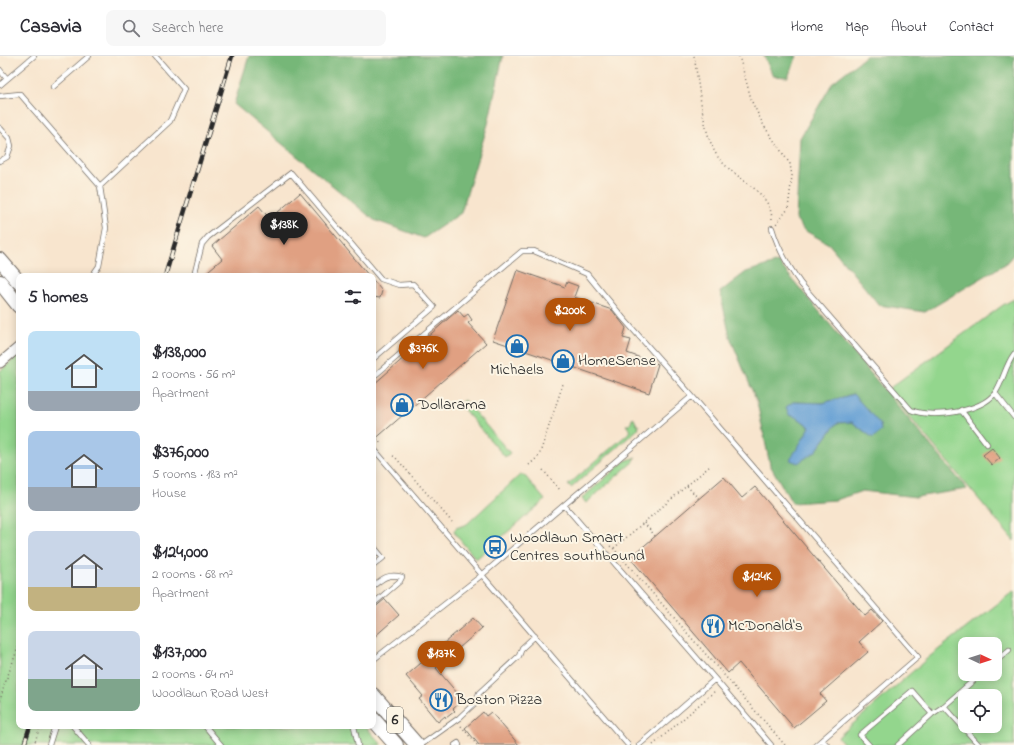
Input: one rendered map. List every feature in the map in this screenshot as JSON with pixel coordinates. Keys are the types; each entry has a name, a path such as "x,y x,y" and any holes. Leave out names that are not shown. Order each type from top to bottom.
{"main road":[{"path":"0,260 16,279"},
{"path":"0,282 16,302"},
{"name":"6","path":"376,698 417,745"},
{"name":"6","path":"376,722 396,745"}],"street":[{"path":"0,363 16,350"}],"lane":[{"path":"53,87 88,56"},
{"path":"100,186 170,121 184,89 155,56"},
{"path":"0,85 30,57"},
{"path":"0,70 7,79"},
{"path":"0,96 20,94 100,186 106,228 99,266 94,273"},
{"path":"0,128 9,138 11,146 7,157 0,161"},
{"path":"195,273 202,244 208,237 291,173 376,273"},
{"path":"772,228 777,245 785,262 801,284 911,410 920,414 930,415 961,410 985,401 995,393 1005,369 1014,354"},
{"path":"376,374 522,251 534,251 587,274 623,318 918,657 816,745"},
{"path":"376,273 381,279 399,285 413,284 434,307 376,356"},
{"path":"995,393 1014,416"},
{"path":"376,658 482,575 692,396"},
{"path":"961,410 987,444"},
{"path":"376,451 628,745"},
{"path":"564,505 601,550 771,745"},
{"path":"376,550 383,558 376,564"},
{"path":"376,584 387,575 394,574 402,577 400,581 376,601"},
{"path":"421,745 459,718 476,702 479,693 520,656 522,648 535,636"},
{"path":"1002,656 1009,650"},
{"path":"640,745 715,679"},
{"path":"898,745 932,714 944,706 973,681"},
{"path":"869,745 860,735 912,692 932,714"},
{"path":"944,706 979,745"},
{"path":"50,745 54,729"},
{"path":"76,729 89,745"},
{"path":"208,729 221,745"},
{"path":"355,729 358,745"},
{"path":"822,740 827,745"},
{"path":"455,745 458,743 459,745"}],"path":[{"path":"694,56 711,143 716,154 729,170 763,196 770,206 772,228"},
{"path":"739,56 752,102 764,126 790,164 792,176 788,209 778,223 772,228"},
{"path":"529,464 539,456 564,384"},
{"path":"377,440 382,445"},
{"path":"393,456 452,522"},
{"path":"614,549 710,466"},
{"path":"543,470 560,490"},
{"path":"687,486 699,500"},
{"path":"644,523 656,537"},
{"path":"606,545 614,549 785,745"},
{"path":"0,701 16,653"},
{"path":"653,745 728,681"},
{"path":"461,726 477,745"},
{"path":"34,745 39,729"}],"green space":[{"path":"249,56 503,56 488,124 461,213 424,238 374,220 234,104"},
{"path":"764,56 797,56 788,77 773,76"},
{"path":"866,56 1014,56 1014,254 1005,264 925,312 879,305 829,244 804,230 796,219 800,138 833,82"},
{"path":"778,262 967,489 916,497 862,491 836,500 792,503 770,465 757,402 730,337 720,292 746,272","holes":["853,394 873,438 852,422 837,423 816,451 791,460 810,427 798,418 793,402 823,403"]},
{"path":"1014,299 1014,541 887,390 1003,305"},
{"path":"16,358 16,729 368,729 382,745 0,745 0,371"},
{"path":"464,400 510,453 505,457 459,404"},
{"path":"633,417 637,425 639,425 638,429 571,488 568,485 631,431 626,425 630,425"},
{"path":"636,457 633,460 634,461 586,503 582,498 625,461"},
{"path":"520,475 524,475 545,500 476,559 454,531 456,528 467,524"},
{"path":"1014,591 1014,745 845,745 838,737 929,657"}],"water":[{"path":"853,394 880,424 881,431 873,438 852,422 837,423 816,451 798,463 790,460 810,427 798,418 789,415 786,407 793,402 823,403"}],"building":[{"path":"300,193 367,273 206,273 222,259 212,246 259,206 270,219"},
{"path":"517,270 565,287 567,282 578,286 574,297 612,310 626,328 623,338 631,340 627,353 658,364 649,393 493,340"},
{"path":"376,284 382,291 380,298 376,297"},
{"path":"458,310 464,317 468,314 472,320 468,323 486,343 376,438 376,382"},
{"path":"992,448 1000,458 992,465 983,455"},
{"path":"724,477 742,498 755,487 865,616 872,610 882,621 859,642 868,652 820,694 826,701 794,728 739,663 728,673 630,558"},
{"path":"385,599 399,615 376,635 376,606"},
{"path":"473,618 482,628 436,668 463,700 453,709 455,711 446,718 445,716 438,722 419,699 423,696 406,676"},
{"path":"483,712 486,716 491,712 519,745 479,745 465,728"}],"railway":[{"path":"166,273 232,56"},
{"path":"24,745 29,729"}],"place":[{"name":"Michaels","path":"517,346"},
{"name":"HomeSense","path":"563,361"},
{"name":"Dollarama","path":"402,405"},
{"name":"Woodlawn Smart Centres southbound","path":"495,547"},
{"name":"McDonald's","path":"713,626"},
{"name":"Boston Pizza","path":"441,700"}]}
